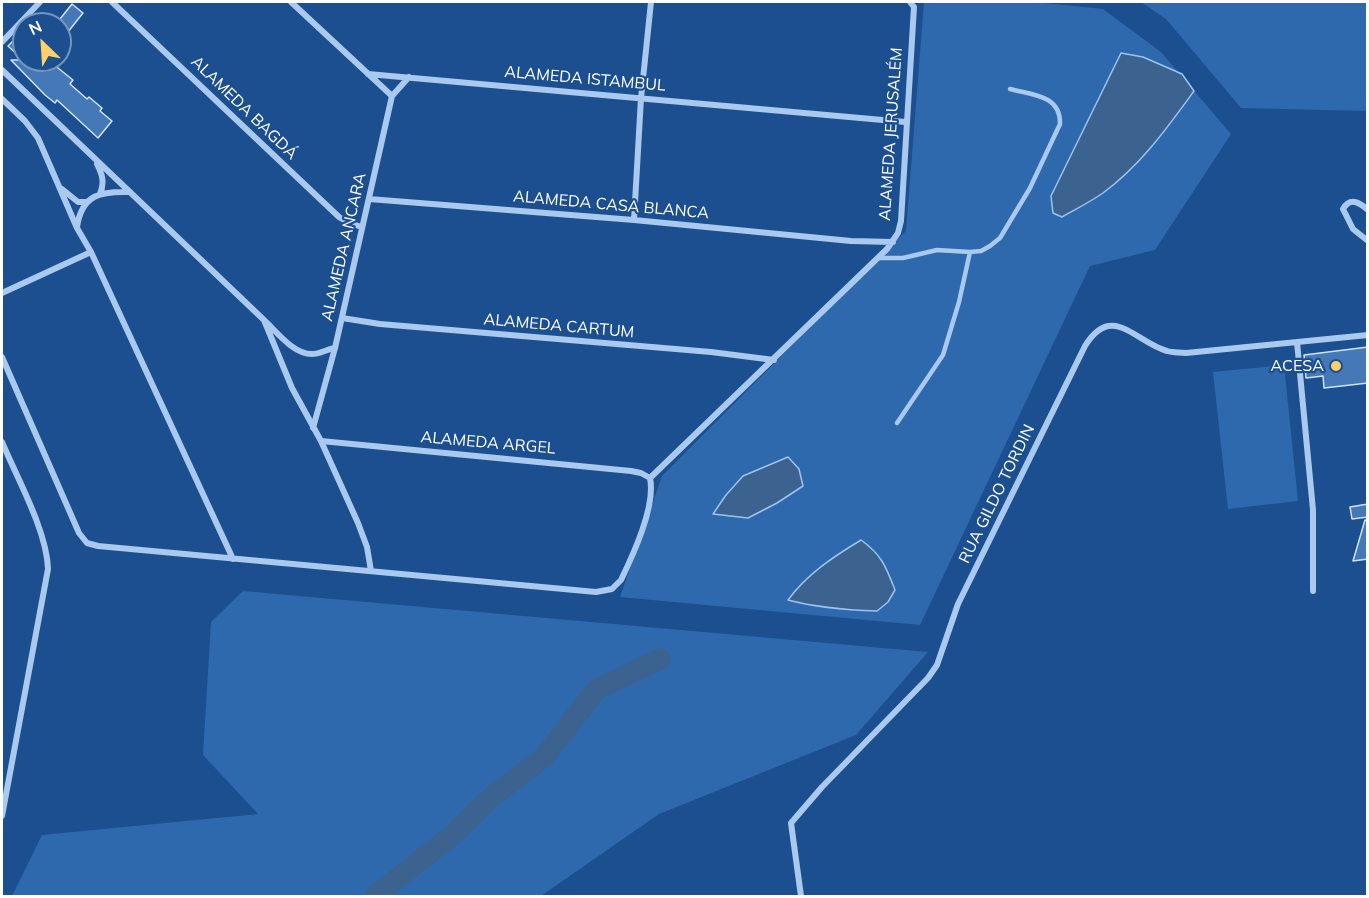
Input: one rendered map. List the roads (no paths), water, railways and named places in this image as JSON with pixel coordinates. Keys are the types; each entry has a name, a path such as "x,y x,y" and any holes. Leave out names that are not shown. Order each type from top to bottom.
{"street":[{"path":"2,42 40,2"},
{"name":"ALAMEDA BAGDÁ","path":"112,2 339,217 348,223 362,227"},
{"path":"291,2 392,96 410,77"},
{"path":"634,220 641,98 651,2"},
{"name":"ALAMEDA JERUSALÉM","path":"650,478 876,260 893,242 898,233 901,221 905,122 914,7 910,2"},
{"path":"2,70 264,320 301,352 319,353 328,348 335,348"},
{"name":"ALAMEDA ISTAMBUL","path":"368,74 905,122"},
{"name":"ALAMEDA ANCARA","path":"313,428 335,348 392,96"},
{"path":"2,99 25,121 38,138 77,228 91,252 233,559"},
{"path":"94,158 102,174 103,183 100,194"},
{"path":"61,189 78,202 85,202 100,194 131,192"},
{"name":"ALAMEDA CASA BLANCA","path":"369,199 634,220 851,241 893,242"},
{"path":"1368,210 1359,202 1353,201 1346,203 1343,209 1353,229 1368,241"},
{"path":"77,228 80,211 85,202"},
{"path":"2,293 91,252"},
{"name":"ALAMEDA CARTUM","path":"342,318 380,324 711,352 774,360"},
{"path":"264,320 292,388 321,441 358,523 367,547 371,571"},
{"name":"RUA GILDO TORDIN","path":"801,897 791,823 822,787 928,678 937,665 958,604 1093,334 1102,328 1114,326 1128,330 1166,351 1186,353 1368,335"},
{"path":"1297,342 1313,510 1313,591"},
{"path":"2,357 80,533 87,543 98,546 597,592 612,589 621,580 650,504 652,487 650,478"},
{"name":"ALAMEDA ARGEL","path":"321,441 631,471 650,478"},
{"path":"2,442 48,556 48,569 2,816"}],"lane":[{"path":"876,260 903,258 937,250 981,251 1000,238 1030,188 1060,124 1060,114 1049,99 1010,89"},
{"path":"897,423 943,355 959,302 970,252"}],"waterway":[{"path":"375,896 455,833 489,799 544,757 596,690 660,659"}],"place":[{"name":"ACESA","path":"1336,366"}]}
